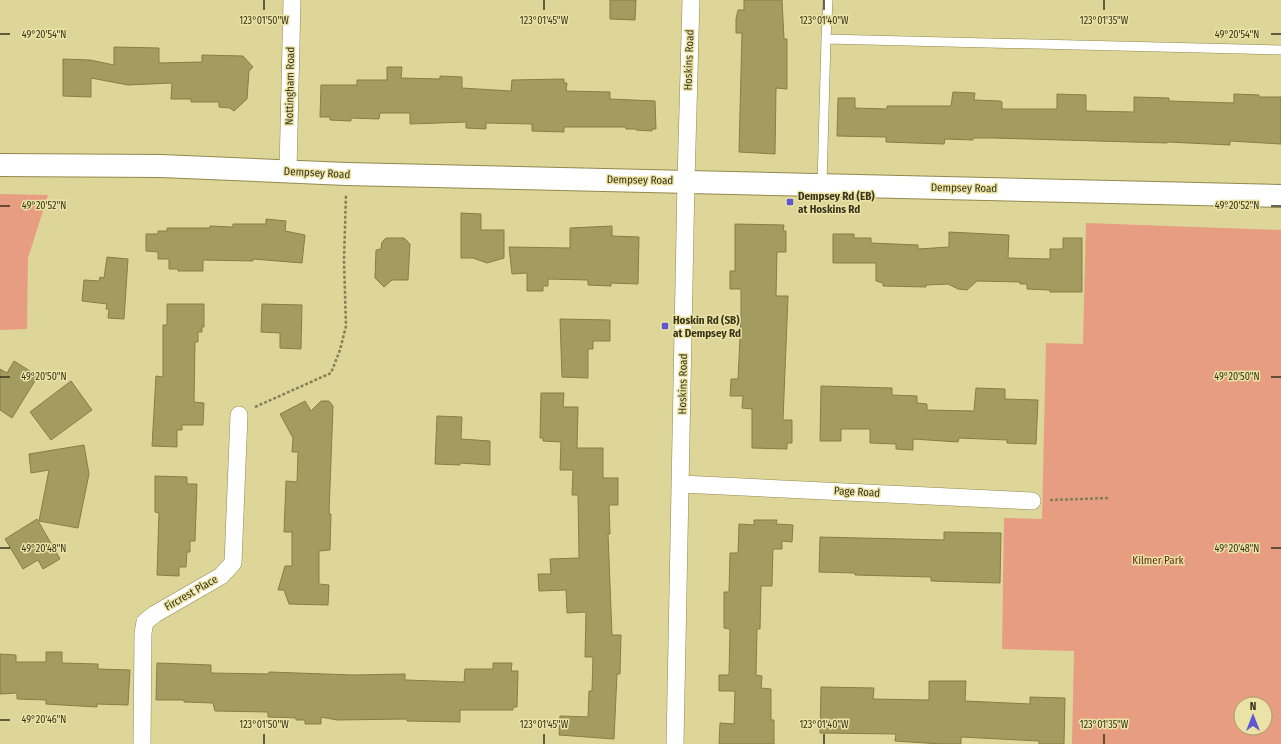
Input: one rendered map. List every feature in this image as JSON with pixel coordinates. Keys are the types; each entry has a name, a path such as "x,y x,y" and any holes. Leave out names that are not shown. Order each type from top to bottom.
{"street":[{"name":"Nottingham Road","path":"288,171 292,0"},
{"name":"Hoskins Road","path":"675,744 691,0"},
{"name":"Dempsey Road","path":"0,165 161,166 346,174 1281,196"},
{"name":"Fircrest Place","path":"142,744 143,633 145,622 155,614 221,576 234,563 239,415"},
{"name":"Page Road","path":"681,484 1032,501"}],"lane":[{"path":"822,184 828,0"},
{"path":"826,39 1281,50"}],"path":[{"path":"239,415 287,391 331,373 340,350 346,326 344,261 346,174"},
{"path":"1032,501 1109,498"}],"green space":[{"path":"0,194 48,195 28,258 27,329 0,330"},
{"name":"Kilmer Park","path":"1086,223 1281,230 1281,744 1072,744 1074,651 1002,649 1004,518 1042,519 1046,343 1083,344"}],"building":[{"path":"610,0 636,0 635,20 610,19"},
{"path":"744,0 782,0 784,39 787,39 787,89 776,88 775,154 739,152 742,33 736,33 736,19 738,10 744,10"},
{"path":"114,47 159,48 159,63 202,62 202,55 243,56 253,67 249,71 247,99 234,111 230,108 219,107 219,102 191,102 191,99 171,99 172,83 128,85 91,78 91,97 63,96 63,59 90,60 114,65"},
{"path":"387,67 402,67 401,78 440,79 440,76 462,77 462,88 511,91 512,80 564,79 564,83 567,83 566,91 610,92 610,99 655,101 656,129 652,129 652,131 626,129 625,127 564,127 564,132 532,131 532,124 486,123 486,129 466,128 466,122 410,124 410,113 380,113 379,119 351,118 351,121 330,120 330,117 320,117 321,85 357,85 357,80 387,80"},
{"path":"953,92 975,93 974,100 1000,101 1002,102 1002,109 1057,109 1057,94 1086,95 1086,111 1134,112 1134,97 1169,98 1169,101 1234,103 1234,94 1259,95 1259,97 1281,97 1281,144 1230,141 1230,145 1168,142 973,138 973,140 945,139 944,144 886,142 886,137 837,136 838,98 855,98 855,108 887,109 887,106 951,106"},
{"path":"461,213 481,214 481,230 504,230 504,258 487,263 473,258 461,258"},
{"path":"266,219 286,221 285,231 305,235 302,263 253,259 253,261 203,260 203,271 178,271 178,269 169,269 169,259 158,259 158,252 146,251 146,234 158,234 158,231 167,231 167,228 210,228 210,226 233,227 233,224 266,224"},
{"path":"735,224 784,225 783,231 786,231 786,252 777,252 776,296 788,296 783,420 792,420 792,443 787,443 787,449 752,448 752,409 742,408 743,396 730,396 731,379 738,379 741,318 741,289 730,289 730,271 735,271"},
{"path":"612,226 612,236 639,237 638,284 611,283 611,286 588,285 588,280 548,279 548,286 543,286 543,291 527,291 527,273 512,274 509,247 570,248 570,228"},
{"path":"949,232 1009,235 1008,258 1050,259 1050,249 1063,249 1063,238 1082,238 1082,292 1050,292 1050,290 1027,289 1027,284 1020,284 1020,282 977,281 967,290 958,289 948,284 926,285 926,287 883,286 883,283 876,281 876,263 833,263 833,234 854,234 854,238 871,238 871,243 918,245 918,249 949,247"},
{"path":"386,238 404,238 410,244 408,280 392,280 384,287 375,278 376,250 381,249 382,242"},
{"path":"107,257 128,259 124,319 108,318 109,309 106,309 107,304 82,301 84,280 99,281 100,277 104,278"},
{"path":"167,304 204,304 204,327 202,327 202,332 198,332 198,342 195,342 194,402 204,403 203,425 182,425 182,430 177,430 177,447 152,446 156,376 163,377 163,325 167,325"},
{"path":"262,304 302,305 301,349 280,348 280,333 261,332"},
{"path":"560,319 610,320 610,341 593,341 593,349 588,349 588,378 562,377"},
{"path":"14,361 38,376 12,418 0,410 0,369 7,373"},
{"path":"71,381 92,410 51,440 30,412"},
{"path":"821,386 892,388 892,395 917,396 917,403 927,404 927,410 974,411 976,388 1005,389 1005,399 1038,400 1036,444 1007,443 1007,440 959,438 958,442 913,439 913,450 896,449 896,444 870,443 870,429 841,429 841,441 820,441"},
{"path":"541,393 564,393 563,407 578,407 577,448 603,448 603,478 618,478 618,505 609,505 610,534 608,534 612,635 621,635 620,674 617,674 614,739 559,735 560,716 588,717 589,691 592,691 593,657 585,657 586,612 567,613 566,590 539,591 538,574 551,574 550,559 579,558 578,495 572,495 573,470 560,470 561,442 543,441 543,438 540,438"},
{"path":"305,401 311,411 321,401 329,401 333,406 329,514 331,514 330,550 319,551 319,584 329,585 328,605 289,604 284,590 278,590 285,566 292,566 292,532 284,532 286,481 297,482 298,452 292,452 293,438 280,414"},
{"path":"437,416 462,417 461,439 490,441 490,465 460,463 460,465 435,464"},
{"path":"84,445 89,474 78,528 39,521 49,470 31,473 29,454"},
{"path":"155,476 187,477 187,484 197,484 195,541 190,541 190,552 187,552 186,567 179,567 179,576 157,575 159,513 155,512"},
{"path":"37,519 60,559 43,569 38,560 23,569 5,539"},
{"path":"754,520 777,520 776,524 793,525 792,542 782,541 782,549 773,549 772,586 761,586 760,629 757,629 756,675 762,676 761,688 771,689 771,720 774,720 774,744 719,744 720,723 734,724 735,691 719,691 719,675 729,675 730,629 724,628 724,592 729,592 730,553 738,553 739,524 754,525"},
{"path":"944,532 1001,533 1000,583 931,581 931,577 855,575 855,573 819,572 820,537 944,540"},
{"path":"46,652 62,652 62,663 98,664 98,669 130,670 128,705 97,704 97,707 46,704 46,700 17,699 17,693 0,694 0,654 16,655 16,662 46,662"},
{"path":"157,663 211,665 211,673 269,674 269,672 353,675 405,674 405,680 464,682 465,669 493,669 493,663 512,663 511,671 518,671 517,707 513,707 513,710 460,710 460,722 407,721 407,719 337,720 321,717 321,724 305,724 305,720 296,720 296,718 268,717 268,712 215,711 213,703 184,702 184,700 156,700"},
{"path":"929,681 966,681 965,701 1030,704 1030,697 1065,698 1064,744 1039,744 1039,741 961,737 961,744 941,744 895,741 896,734 820,733 821,687 874,688 873,699 929,700"}],"place":[{"name":"Dempsey Rd (EB) at Hoskins Rd","path":"790,202"},
{"name":"Hoskin Rd (SB) at Dempsey Rd","path":"665,326"}]}
